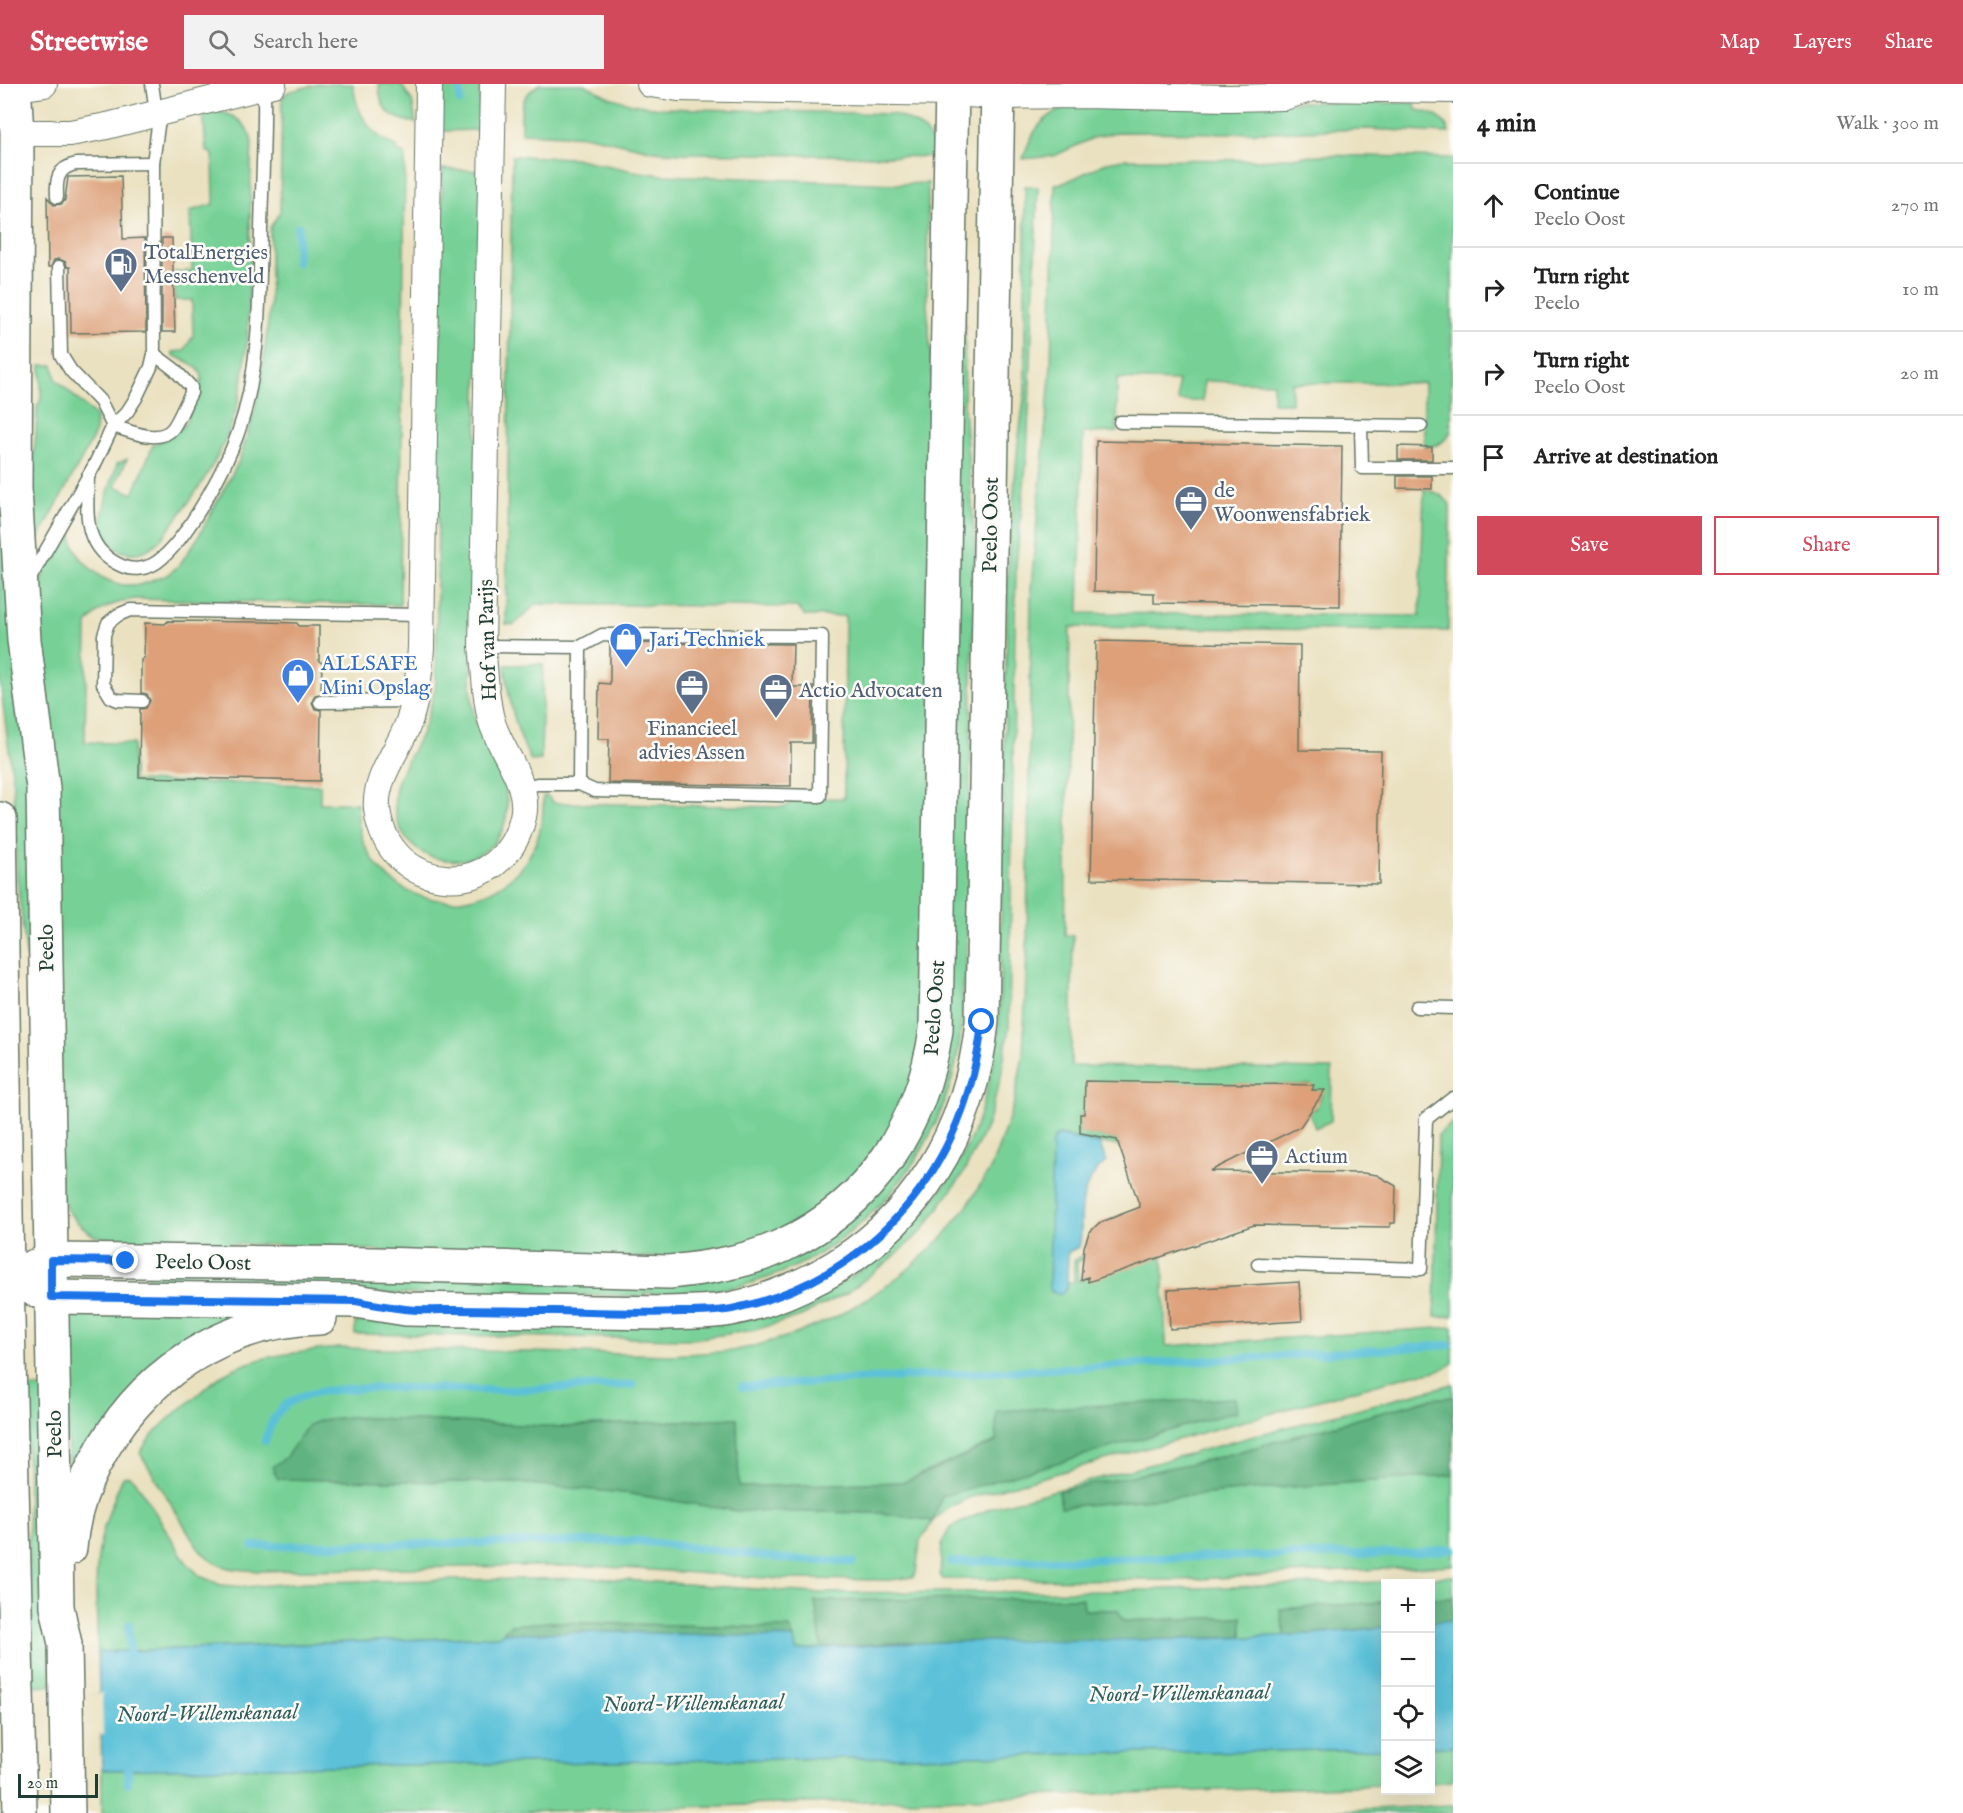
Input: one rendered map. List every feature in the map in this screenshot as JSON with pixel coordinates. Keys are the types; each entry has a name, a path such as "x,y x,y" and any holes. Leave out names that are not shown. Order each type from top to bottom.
{"main road":[{"name":"Peelo","path":"24,85 17,133 15,489 20,596 43,788 57,1607 65,1644 68,1813"},
{"name":"Peelo Oost","path":"7,1276 51,1260 375,1264 669,1272 711,1268 784,1245 819,1225 862,1190 886,1162 914,1111 931,1062 936,1030 952,88"},
{"name":"Peelo Oost","path":"7,1276 51,1297 356,1301 406,1309 662,1313 730,1309 795,1289 828,1272 859,1252 909,1205 930,1178 955,1132 972,1085 979,1055 982,1022 998,90"},
{"name":"Peelo","path":"0,819 7,1276 7,1588 17,1716 20,1813"},
{"path":"65,1644 71,1609 70,1545 76,1510 87,1479 111,1434 154,1382 188,1358 223,1339 264,1325 305,1318 357,1317 406,1309"}],"street":[{"name":"Hof van Parijs","path":"429,84 421,648 415,702 399,747 378,789 377,805 385,837 396,855 431,877 448,878 477,875 500,858 511,847 524,815 521,788 490,718 482,646 493,84"},
{"path":"650,84 678,88 952,88 1083,95 1229,98 1284,97 1309,86 1453,90"},
{"path":"17,133 70,133 267,85"}],"lane":[{"path":"20,596 88,476 113,426 127,412 151,367 154,354 153,164 158,126 152,84"},
{"path":"88,476 90,534 100,552 112,562 126,568 141,569 156,563 173,548 214,486 238,433 252,386 259,302 267,85"},
{"path":"57,197 56,180 62,169 68,166 153,164"},
{"path":"59,267 61,355 71,371 100,402 113,426 149,436 161,435 172,429 191,393 191,387 174,369 154,354"},
{"path":"1120,422 1421,426"},
{"path":"1361,426 1362,468 1453,468"},
{"path":"142,701 118,700 111,697 103,684 104,635 108,623 118,615 130,610 421,615"},
{"path":"482,646 580,647 602,635 822,636 820,796 595,791 579,784 537,783 521,788"},
{"path":"579,784 580,647"},
{"path":"320,702 415,702"},
{"path":"1417,1007 1453,1008"},
{"path":"1258,1264 1421,1269 1426,1119 1453,1098"}],"green space":[{"path":"318,84 353,84 357,104 366,122 379,136 397,147 397,151 405,154 400,605 134,599 107,607 97,613 87,624 85,742 133,744 133,781 320,785 320,803 357,803 359,826 366,848 388,877 415,894 445,900 475,897 502,884 525,863 539,833 543,796 547,796 554,803 785,807 797,799 844,798 845,616 805,616 797,607 536,604 514,625 506,624 512,156 574,158 662,175 897,184 928,183 927,304 936,424 927,1036 895,1129 818,1215 720,1259 412,1253 291,1245 134,1242 94,1236 67,1210 60,1193 36,598 46,565 67,523 70,523 73,543 80,557 105,579 122,585 140,585 168,575 180,564 197,539 239,461 254,413 264,359 270,303 270,228 280,212 282,98 288,92"},
{"path":"379,84 401,84 412,101 416,123 400,119 388,112 381,101"},
{"path":"442,84 480,84 479,130 441,131"},
{"path":"540,84 584,84 609,97 632,104 659,108 892,114 922,129 932,141 939,157 678,153 654,151 589,136 521,133 521,111 524,99"},
{"path":"1415,103 1416,110 1441,119 1449,133 1365,129 1233,133 1118,132 1095,137 1054,156 1023,159 1030,139 1040,124 1053,113 1072,105"},
{"path":"203,110 234,117 245,127 252,142 248,324 241,389 226,438 213,465 189,502 167,532 151,548 137,553 127,553 112,546 103,529 104,507 117,464 127,459 115,486 133,494 153,445 176,433 185,424 202,380 196,368 173,355 172,352 184,351 193,336 192,300 175,300 175,272 192,271 190,211 214,204 213,154 206,151"},
{"path":"1319,155 1453,158 1451,431 1440,443 1424,446 1424,383 1292,383 1291,403 1273,403 1273,383 1204,381 1203,401 1178,401 1178,381 1117,379 1117,432 1083,433 1079,613 1420,616 1424,490 1439,494 1450,505 1448,631 1070,627 1065,935 1073,936 1071,1066 1332,1069 1331,1121 1315,1128 1309,1112 1311,1109 1316,1109 1323,1091 1312,1090 1310,1085 1224,1084 1080,1114 1080,1131 1075,1132 1117,1140 1119,1146 1060,1135 1065,1291 1068,1283 1074,1282 1074,1260 1083,1256 1083,1260 1077,1262 1078,1281 1163,1256 1166,1346 1453,1327 1453,1363 1439,1370 1413,1374 968,1498 950,1507 933,1521 920,1541 916,1573 913,1577 890,1580 781,1579 593,1566 258,1571 232,1569 212,1561 198,1548 140,1453 149,1439 167,1420 213,1381 231,1370 270,1357 339,1348 672,1355 732,1351 751,1347 796,1334 836,1317 870,1297 905,1272 943,1237 967,1206 991,1168 1013,1107 1023,1056 1027,950 1031,587 1051,366 1055,184 1064,183 1108,162 1123,159 1261,160","holes":["997,1411 1237,1411 941,1496 933,1521 882,1513 738,1511 625,1493 520,1483 279,1479 273,1467 286,1457 321,1420 350,1417 563,1427 737,1418 738,1487 904,1482 996,1441"]},
{"path":"442,169 482,171 471,687 475,719 500,775 507,798 507,809 500,833 486,850 467,859 446,860 426,854 408,841 397,821 395,795 402,771 424,726 436,684"},
{"path":"1025,186 1038,187 1027,457 1016,565 1009,1027 1001,1077 987,1125 963,1174 922,1231 890,1260 847,1293 801,1316 755,1330 692,1339 355,1334 355,1322 549,1326 800,1304 837,1286 884,1252 926,1210 959,1161 982,1107 999,1026 1008,563 1018,443 1025,392"},
{"path":"957,236 966,237 964,409 975,542 966,981 963,981 961,1024 955,1067 943,1106 925,1143 903,1177 877,1208 846,1235 813,1257 776,1275 725,1289 691,1293 645,1293 645,1296 507,1294 506,1296 148,1289 147,1271 762,1264 919,1124"},
{"path":"41,365 53,365 56,379 96,417 95,434 27,560 26,518 37,407 41,399"},
{"path":"0,424 30,750 31,998 17,877 13,782 0,681"},
{"path":"543,664 541,760 531,761 513,714 505,665"},
{"path":"1453,1122 1453,1316 1435,1317 1438,1135"},
{"path":"59,1305 253,1307 221,1327 71,1499"},
{"path":"1453,1384 1453,1397 1431,1399 1212,1459 1059,1492 1061,1507 1453,1475 1453,1565 1181,1580 943,1579 940,1575 942,1543 950,1528 991,1508"},
{"path":"26,1388 44,1388 52,1685 31,1686"},
{"path":"1453,1397 1453,1475 1061,1507 1059,1491 1212,1459 1431,1399"},
{"path":"1235,1398 1237,1411 942,1496 933,1521 882,1513 738,1511 625,1493 520,1483 278,1479 272,1467 286,1457 308,1425 321,1420 350,1417 563,1427 737,1418 739,1487 904,1482 996,1442 996,1411"},
{"path":"130,1476 135,1480 186,1562 200,1576 221,1585 246,1587 306,1582 597,1578 815,1593 1111,1591 1381,1582 1381,1602 1280,1609 1285,1636 1242,1637 1241,1617 1122,1621 1118,1610 1084,1610 1082,1598 815,1601 822,1648 795,1651 794,1638 788,1628 548,1622 511,1625 499,1636 98,1652 96,1581 101,1539 110,1508 123,1477"},
{"path":"1453,1576 1453,1597 1435,1598 1435,1579 1418,1579"},
{"path":"1453,1597 1453,1620 1435,1622 1435,1598"},
{"path":"1083,1598 1084,1610 1118,1610 1123,1621 1242,1617 1242,1637 1070,1642 890,1643 822,1648 815,1601"},
{"path":"1381,1602 1381,1627 1285,1636 1280,1609"},
{"path":"548,1622 789,1628 794,1638 622,1632 502,1633 511,1625"},
{"path":"1453,1746 1453,1781 1435,1783 1435,1747"},
{"path":"1381,1749 1381,1785 489,1813 102,1813 102,1770"},
{"path":"1453,1805 1453,1813 1326,1813 1328,1811"}],"water":[{"path":"1057,1135 1100,1144 1106,1162 1093,1176 1085,1191 1080,1244 1079,1247 1068,1252 1067,1288 1063,1293 1053,1293 1049,1288 1052,1142"},
{"path":"1453,1620 1453,1746 1435,1747 1435,1622"},
{"name":"Noord-Willemskanaal","path":"1381,1627 1381,1749 102,1770 101,1734 0,1701 55,1701 99,1694 98,1652 499,1636 502,1633 622,1632 794,1638 796,1651 943,1642 1238,1638"}],"pier":[{"path":"102,1693 103,1735 59,1730 0,1731 0,1700 56,1699"}],"building":[{"path":"121,176 123,239 145,238 146,332 71,333 70,267 59,259 54,260 51,267 48,267 47,197 54,205 62,204 65,200 68,177"},
{"path":"162,238 172,238 175,332 162,332"},
{"path":"1096,441 1342,446 1340,606 1154,603 1154,593 1094,591"},
{"path":"1398,446 1432,447 1432,460 1398,460"},
{"path":"1397,476 1432,476 1432,489 1397,488"},
{"path":"168,621 267,622 319,626 319,661 322,663 321,694 315,695 312,702 315,709 321,710 320,781 139,777 140,709 146,708 150,701 147,694 141,693 141,660 144,658 145,623 165,624"},
{"path":"1096,641 1300,645 1299,750 1381,751 1379,884 1091,879"},
{"path":"610,643 793,644 792,687 813,687 812,743 791,743 791,786 608,783 609,739 598,739 599,683 610,684"},
{"name":"Actium","path":"1085,1081 1314,1085 1312,1090 1325,1090 1300,1127 1210,1171 1377,1175 1396,1186 1395,1223 1390,1223 1390,1227 1254,1225 1088,1282 1088,1277 1081,1280 1084,1247 1089,1233 1099,1223 1140,1207 1117,1140 1080,1133 1080,1114 1084,1114"},
{"path":"1299,1282 1302,1321 1170,1329 1168,1290"}],"waterway":[{"path":"460,84 460,101"},
{"path":"297,262 298,227"},
{"path":"742,1387 1449,1345"},
{"path":"265,1441 272,1421 284,1406 302,1396 323,1391 384,1388 505,1390 633,1385"},
{"path":"253,1546 639,1541 795,1560 853,1562"},
{"path":"951,1562 1412,1553 1453,1549"},
{"path":"129,1625 130,1651"},
{"path":"128,1770 128,1783"}],"place":[{"name":"TotalEnergies Messchenveld","path":"121,293"},
{"name":"de Woonwensfabriek","path":"1191,531"},
{"name":"Jari Techniek","path":"626,668"},
{"name":"ALLSAFE Mini Opslag","path":"298,704"},
{"name":"Financieel advies Assen","path":"692,715"},
{"name":"Actio Advocaten","path":"776,719"},
{"name":"Actium","path":"1262,1185"}],"route":[{"path":"126,1261 51,1260 51,1297 356,1301 406,1309 662,1313 730,1309 757,1302 795,1289 828,1272 859,1252 909,1205 930,1178 955,1132 972,1085 979,1055 982,1022"}]}
